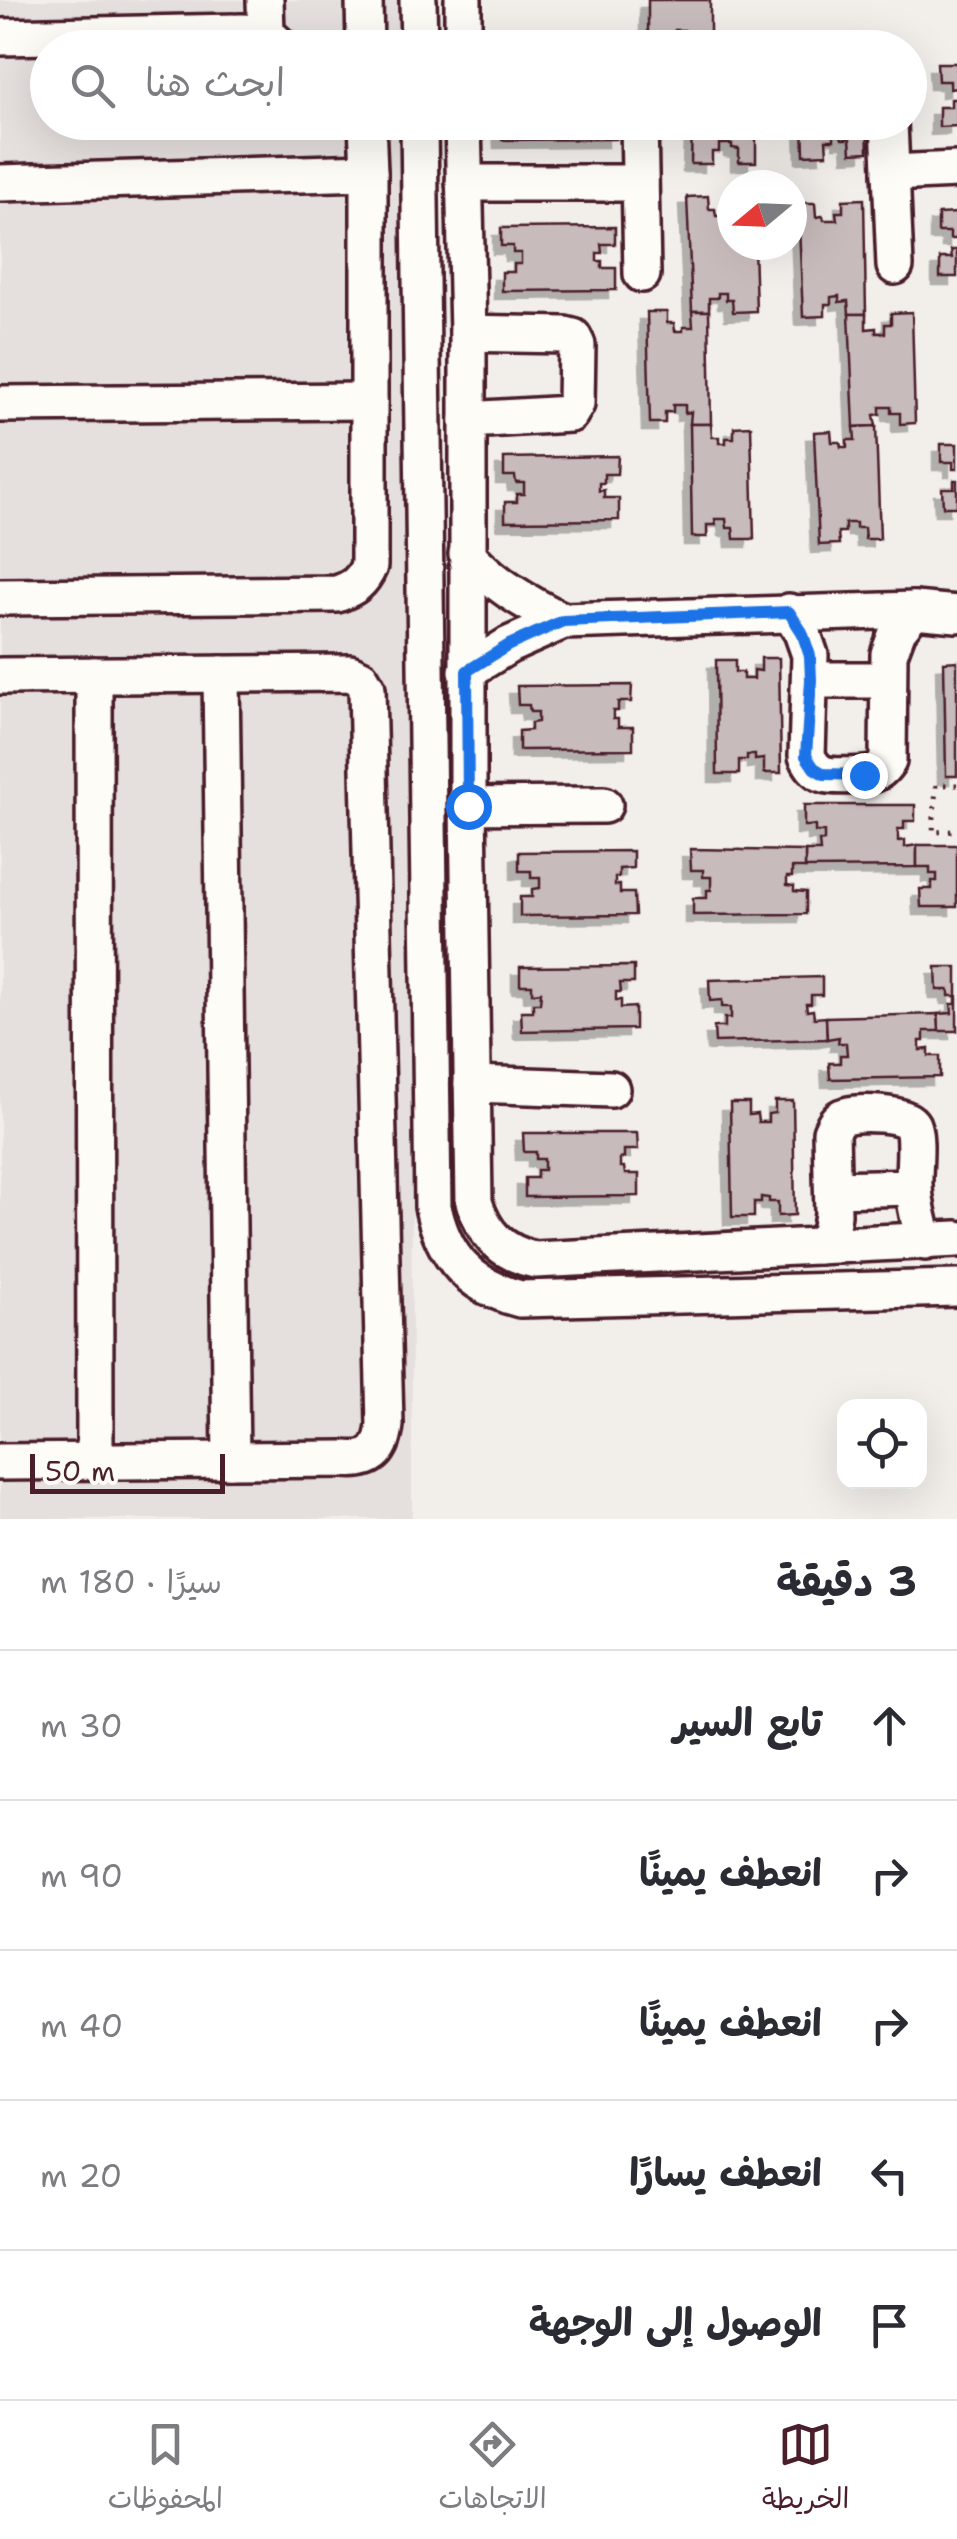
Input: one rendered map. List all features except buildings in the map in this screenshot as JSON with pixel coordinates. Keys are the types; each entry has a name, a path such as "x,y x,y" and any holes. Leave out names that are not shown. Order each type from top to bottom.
{"street":[{"path":"364,0 365,30"},
{"path":"418,0 418,30"},
{"path":"463,0 463,30"},
{"path":"197,30 271,27"},
{"path":"0,38 30,37"},
{"path":"0,597 338,594 363,579 369,566 367,140"},
{"path":"420,140 433,1207 443,1240 462,1268 475,1279 520,1299 957,1288"},
{"path":"463,140 472,1084 474,1202 479,1220 502,1248 536,1260 941,1240"},
{"path":"639,140 642,274"},
{"path":"890,140 896,266"},
{"path":"891,173 957,170"},
{"path":"0,182 369,172"},
{"path":"464,183 640,183"},
{"path":"468,333 565,335 573,337 577,345 576,404 570,414 468,420"},
{"path":"0,404 368,401"},
{"path":"467,554 505,590 563,621"},
{"path":"467,671 509,645 563,621 789,612 914,610 957,614"},
{"path":"789,612 802,632 810,656 806,756 824,774 838,775 873,774 888,762 889,654 898,630 914,610"},
{"path":"0,676 350,672 361,678 367,688 385,1426 383,1441 374,1454 360,1460 0,1462"},
{"path":"221,674 231,1460"},
{"path":"94,676 95,1461"},
{"path":"811,680 888,680"},
{"path":"468,806 604,805"},
{"path":"472,1084 612,1089"},
{"path":"818,1246 830,1234 834,1214 830,1132 834,1122 843,1116 895,1115 906,1118 914,1128 917,1212 941,1240"},
{"path":"834,1189 914,1187"}],"path":[{"path":"957,785 936,785 933,832 957,831"}],"shaded area":[{"path":"0,0 400,0 401,30 30,30 30,140 402,140 411,701 412,1519 0,1519"}],"route":[{"path":"468,806 467,671 509,645 563,621 789,612 802,632 810,656 806,756 824,774 864,775"}]}
